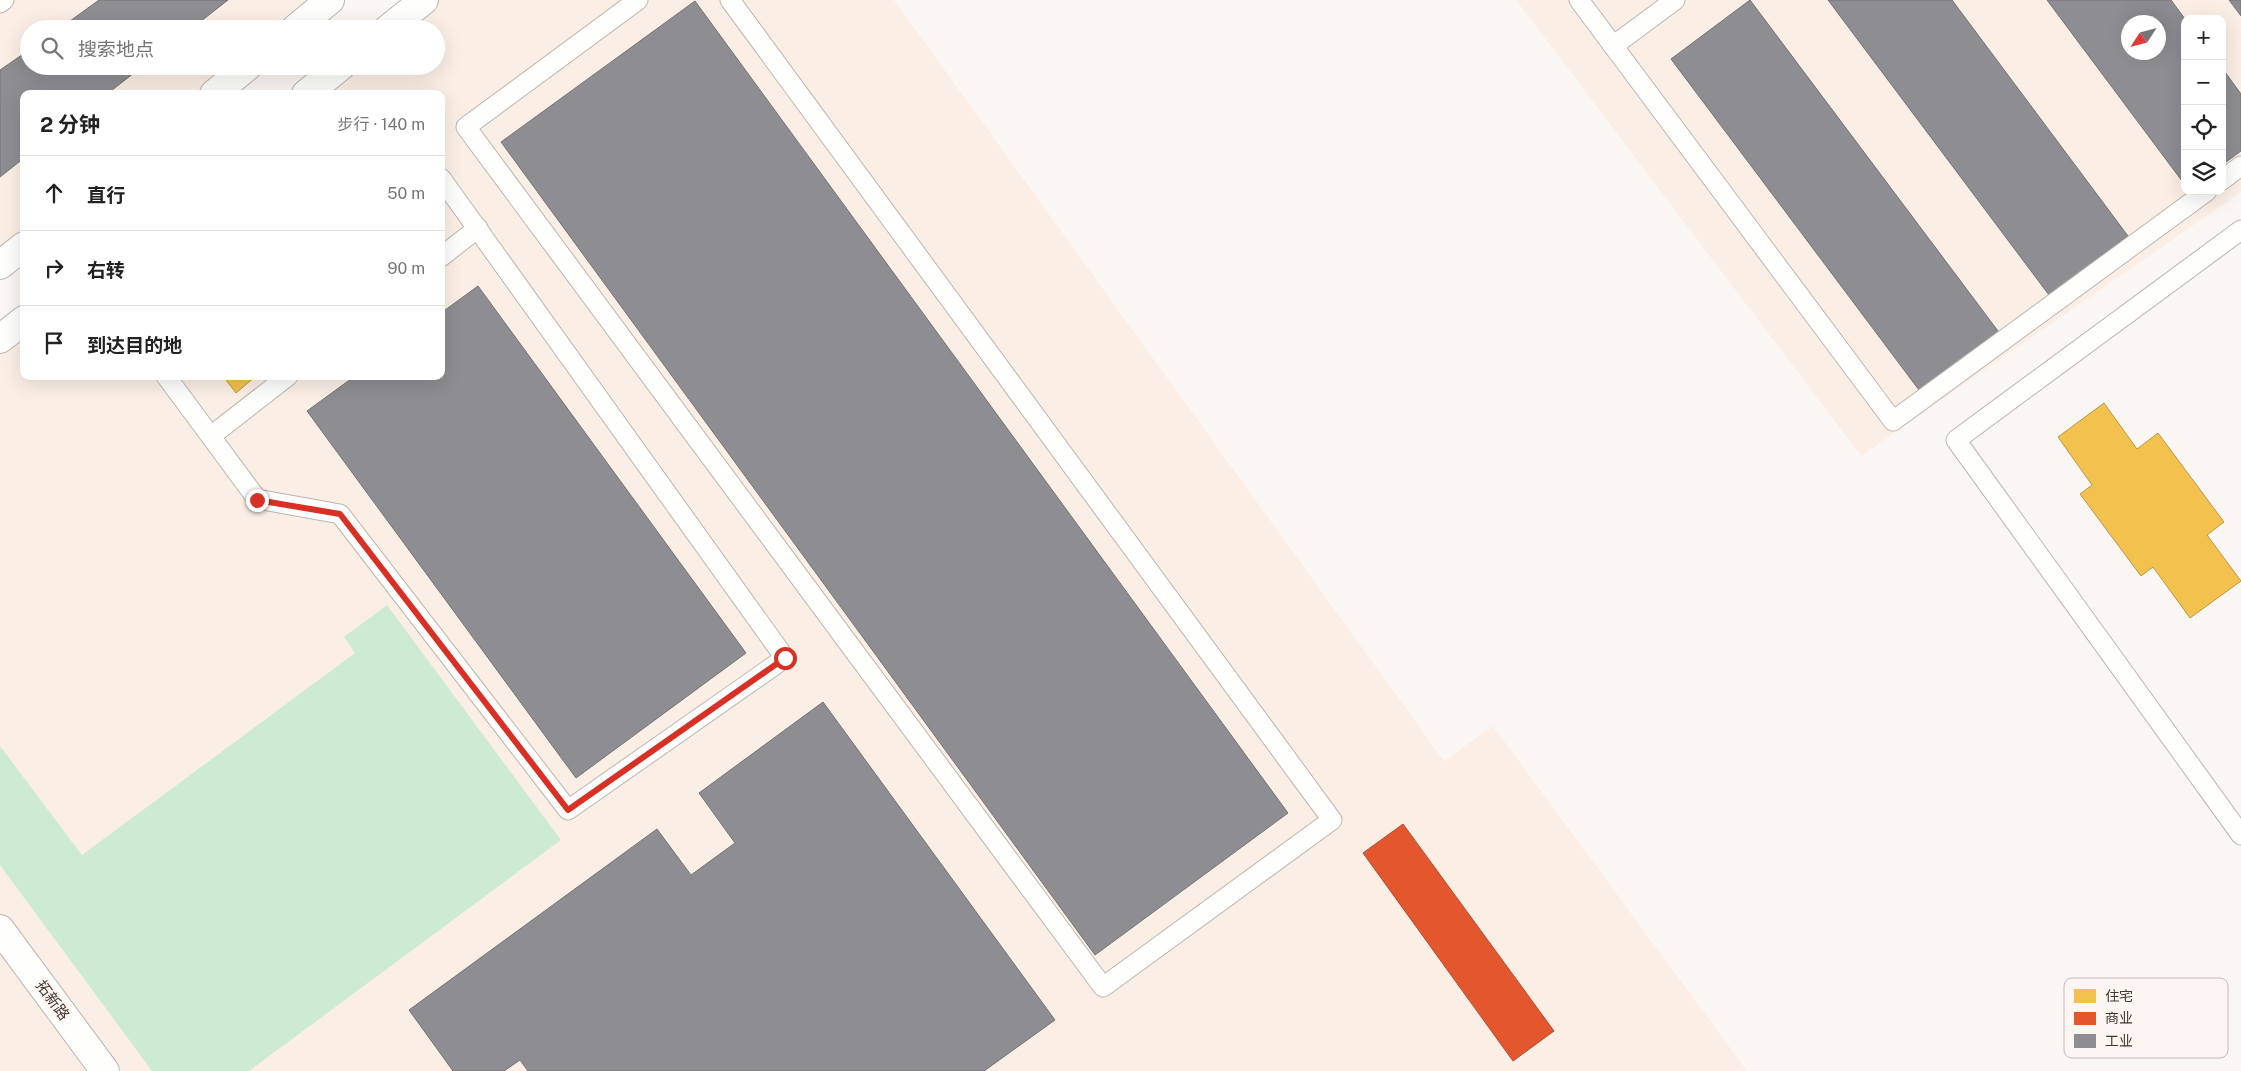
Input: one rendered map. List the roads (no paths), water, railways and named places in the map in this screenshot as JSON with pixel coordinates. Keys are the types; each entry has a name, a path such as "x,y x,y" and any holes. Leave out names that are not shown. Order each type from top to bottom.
{"street":[{"path":"305,20 330,0"},
{"path":"399,20 424,0"},
{"path":"219,90 237,75"},
{"path":"311,90 330,75"},
{"path":"0,265 20,249"},
{"path":"0,339 20,323"},
{"name":"拓新路","path":"0,928 105,1071"}],"lane":[{"path":"0,3 4,0"},
{"path":"638,0 466,127 1103,986 1332,820 730,0"},
{"path":"1579,0 1893,421 2202,195"},
{"path":"1613,46 1675,0"},
{"path":"2226,177 2241,166"},
{"path":"169,380 257,500 340,514 568,810 785,658 445,183"},
{"path":"445,253 478,228"},
{"path":"2241,230 1956,440 2241,835"},
{"path":"210,436 283,380"}]}
